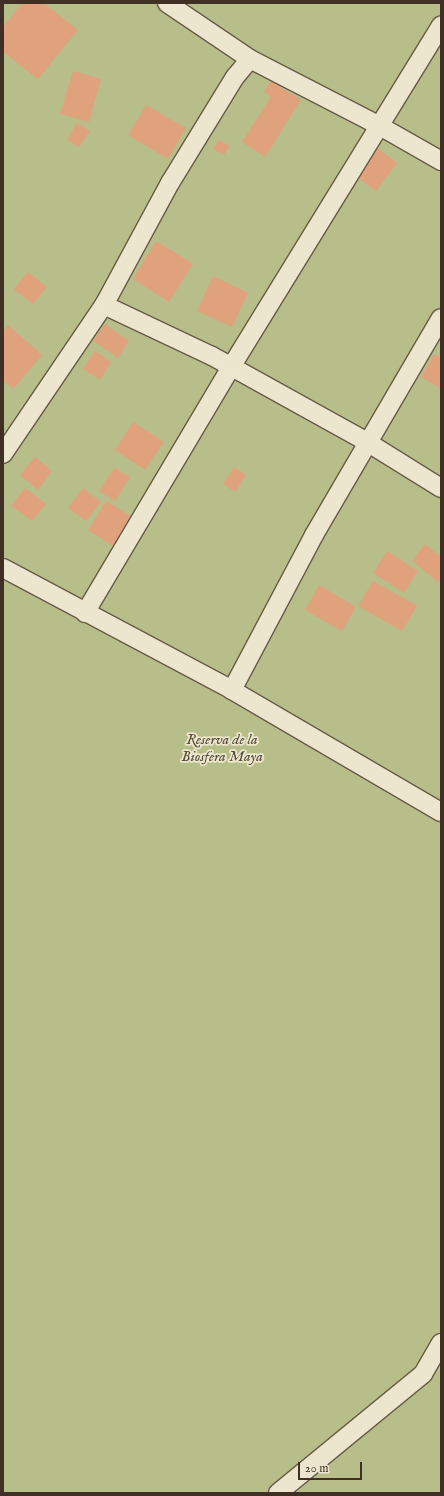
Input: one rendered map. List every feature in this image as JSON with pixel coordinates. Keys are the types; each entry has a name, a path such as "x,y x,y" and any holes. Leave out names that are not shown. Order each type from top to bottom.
{"street":[{"path":"167,3 250,59 378,125 441,161"},
{"path":"85,613 231,366 378,125 441,25"},
{"path":"3,454 104,305 170,183 235,77 250,59"},
{"path":"104,305 231,366 367,442 441,488"},
{"path":"232,690 367,442 441,318"},
{"path":"3,568 232,690 441,812"},
{"path":"278,1493 423,1374 435,1361 441,1343"}],"green space":[{"name":"Reserva de la Biosfera Maya","path":"3,3 441,3 441,1493 3,1493"}],"building":[{"path":"22,3 44,3 78,30 38,79 3,52 3,27"},
{"path":"73,71 101,79 89,122 60,114"},
{"path":"271,81 301,100 265,157 242,142 271,97 264,92"},
{"path":"146,105 186,128 168,159 128,135"},
{"path":"77,123 90,131 79,147 67,140"},
{"path":"219,140 229,146 224,155 213,149"},
{"path":"376,147 397,163 376,191 355,176"},
{"path":"156,241 193,264 169,302 133,279"},
{"path":"28,272 47,287 33,304 14,289"},
{"path":"213,276 248,293 232,327 197,311"},
{"path":"105,324 129,341 118,358 93,341"},
{"path":"8,325 42,355 13,389 3,381 3,331"},
{"path":"95,351 111,362 100,380 83,369"},
{"path":"434,354 441,358 441,389 421,377"},
{"path":"133,422 164,442 145,470 115,450"},
{"path":"35,457 52,471 38,490 20,475"},
{"path":"234,467 246,475 235,492 223,484"},
{"path":"114,468 130,477 115,501 99,491"},
{"path":"25,488 46,504 32,521 11,506"},
{"path":"83,488 101,502 86,521 68,508"},
{"path":"106,501 134,518 115,547 88,530"},
{"path":"425,544 441,557 441,578 438,582 412,561"},
{"path":"387,551 418,571 404,593 373,573"},
{"path":"373,581 417,606 402,631 358,606"},
{"path":"319,585 356,607 342,631 305,610"}]}
